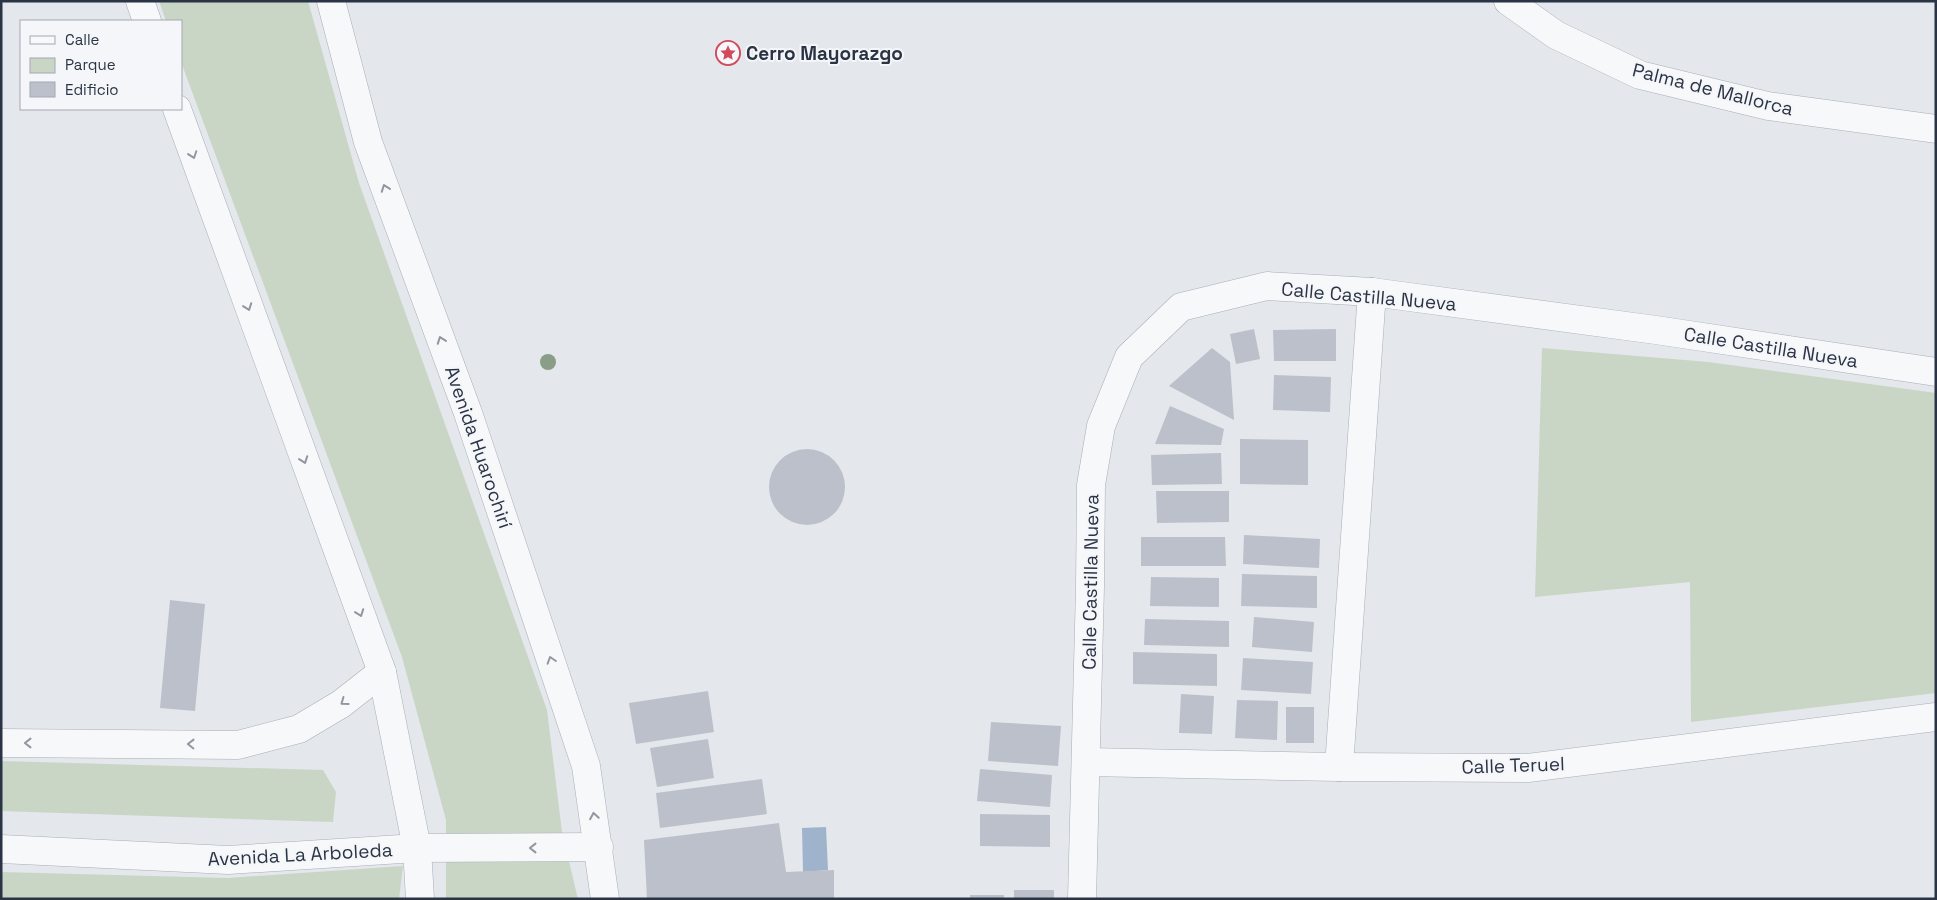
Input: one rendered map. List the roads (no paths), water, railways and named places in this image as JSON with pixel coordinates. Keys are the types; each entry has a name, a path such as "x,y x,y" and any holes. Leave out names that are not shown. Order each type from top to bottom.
{"street":[{"path":"140,1 147,20"},
{"name":"Avenida Huarochirí","path":"331,1 368,142 468,413 586,766 605,899"},
{"name":"Palma de Mallorca","path":"1508,1 1556,35 1640,75 1768,106 1936,129"},
{"path":"177,110 382,672 417,848 420,899"},
{"name":"Calle Castilla Nueva","path":"1082,899 1091,485 1101,426 1129,356 1181,307 1267,286 1372,292 1656,330 1936,372"},
{"path":"1339,767 1372,292"},
{"path":"1,743 238,745 299,729 341,704 382,672"},
{"name":"Calle Teruel","path":"1086,762 1339,767 1528,768 1936,717"},
{"name":"Avenida La Arboleda","path":"1,849 228,860 417,848 599,848"}],"water":[{"path":"826,827 828,870 803,872 802,828"}],"place":[{"name":"Cerro Mayorazgo","path":"728,53"}]}
